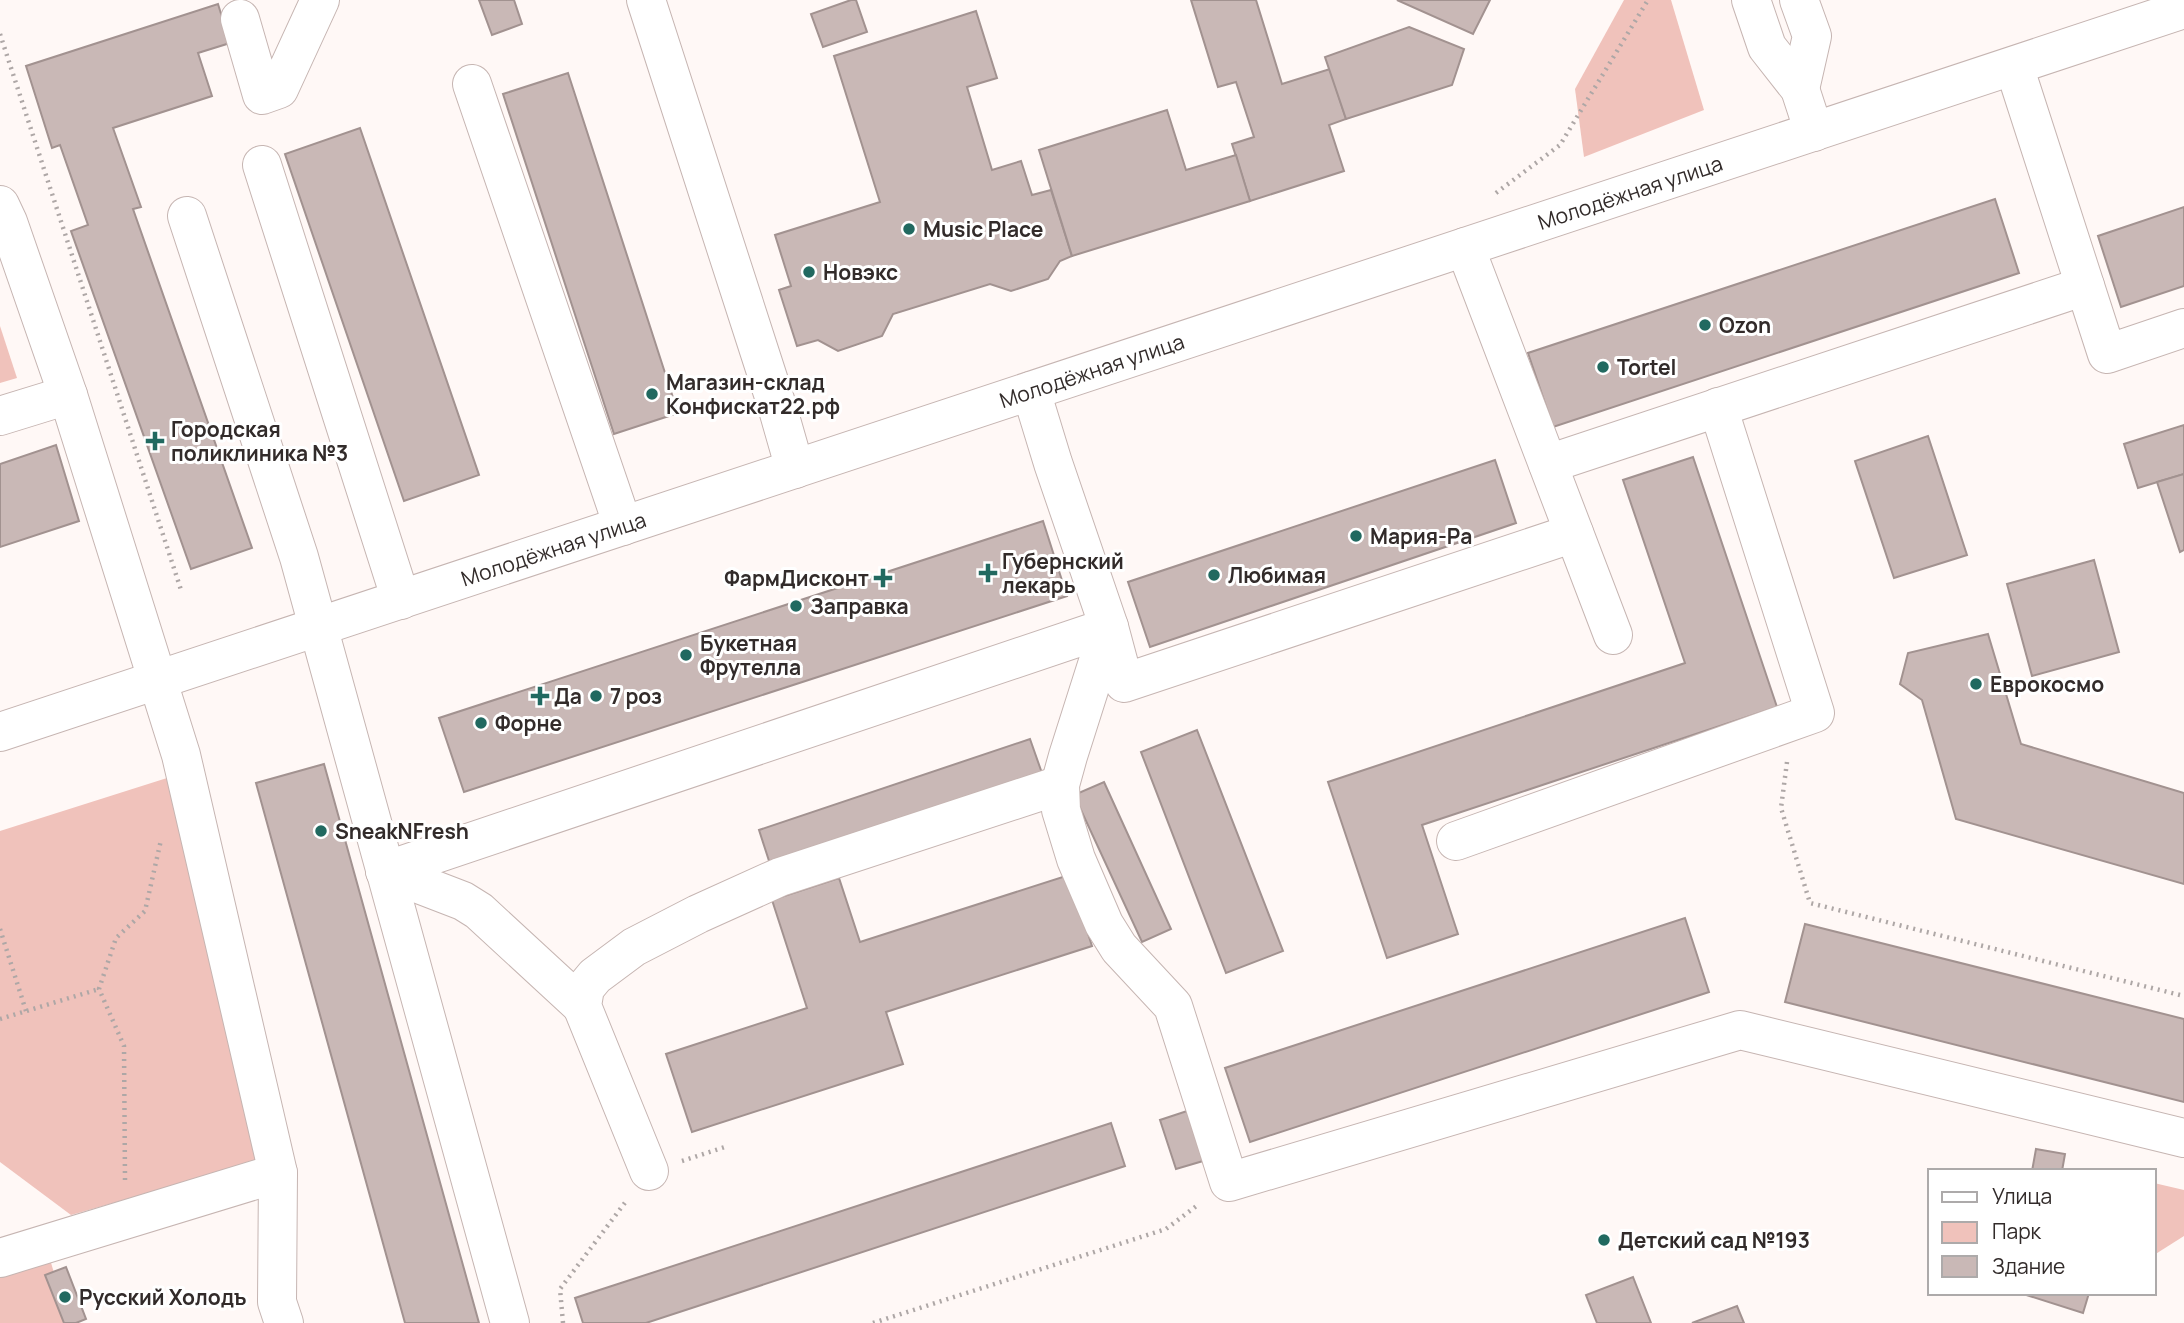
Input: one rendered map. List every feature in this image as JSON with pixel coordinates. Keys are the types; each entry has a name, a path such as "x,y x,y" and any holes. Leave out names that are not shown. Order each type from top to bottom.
{"street":[{"path":"240,19 262,95 279,89 320,0"},
{"path":"647,0 795,469"},
{"path":"1751,0 1767,47 1800,89 1814,132"},
{"path":"1800,0 1812,36 1800,89"},
{"name":"Молодёжная улица","path":"0,732 2184,9"},
{"path":"2014,66 2107,354 2184,328"},
{"path":"472,84 623,526"},
{"path":"262,165 401,600"},
{"path":"187,216 299,557 510,1323"},
{"path":"3,217 68,395 181,755 278,1173 277,1302 284,1323"},
{"path":"1465,247 1613,635"},
{"path":"1548,464 2085,286"},
{"path":"1031,391 1109,627 1124,682 1574,533"},
{"path":"0,416 68,395"},
{"path":"1456,841 1815,713 1718,407"},
{"path":"385,870 1109,627"},
{"path":"1109,627 1060,785 1061,810 1076,859 1104,924 1119,948 1173,1006 1228,1182 1740,1030 2184,1138"},
{"path":"582,1006 585,988 595,976 634,947 780,877 1060,785"},
{"path":"385,870 463,901 479,911 582,1006 649,1171"},
{"path":"0,1258 278,1173"}],"path":[{"path":"1496,192 1560,145 1648,0"},
{"path":"0,34 181,593"},
{"path":"1782,808 1810,903 2184,996"},
{"path":"137,1217 124,1177 124,1046 99,989 116,938 145,911 163,833"},
{"path":"0,929 26,1011"},
{"path":"0,1019 99,989"},
{"path":"564,1323 560,1289 649,1171 728,1146"},
{"path":"876,1322 1166,1229 1228,1182"}],"green space":[{"path":"1624,0 1671,0 1704,110 1584,157 1575,89"},
{"path":"0,326 17,378 0,383"},
{"path":"167,778 256,1162 71,1215 0,1162 0,831"},
{"path":"2156,1183 2184,1190 2184,1236 2156,1254"},
{"path":"49,1256 69,1323 0,1323 0,1271"}],"building":[{"path":"479,0 514,0 522,24 492,35"},
{"path":"856,0 867,32 823,47 811,14"},
{"path":"1191,0 1256,0 1282,84 1330,69 1346,119 1329,125 1344,171 1250,201 1232,144 1254,137 1236,82 1218,87"},
{"path":"1397,0 1490,0 1473,34"},
{"path":"218,4 230,43 198,53 212,96 113,128 141,207 133,209 252,548 191,569 71,231 88,225 60,145 52,148 26,66"},
{"path":"976,11 997,78 967,87 992,170 1021,161 1032,195 1051,190 1072,256 1060,261 1048,279 1011,291 990,284 893,314 882,336 838,351 818,340 797,346 779,290 791,286 775,235 880,202 834,56"},
{"path":"1409,27 1464,49 1452,85 1346,119 1325,57"},
{"path":"568,73 678,413 614,434 503,94"},
{"path":"1167,110 1186,170 1236,155 1250,201 1072,256 1039,150"},
{"path":"360,128 479,475 404,501 285,154"},
{"path":"1995,199 2019,273 1553,427 1528,353"},
{"path":"2184,207 2184,286 2121,307 2098,236"},
{"path":"2184,425 2184,474 2138,488 2124,444"},
{"path":"1928,436 1967,555 1894,578 1855,461"},
{"path":"56,445 79,521 0,547 0,464"},
{"path":"1693,457 1777,707 1422,825 1458,934 1387,958 1328,782 1685,663 1623,480"},
{"path":"1495,460 1516,523 1150,647 1128,582"},
{"path":"2184,474 2184,550 2180,552 2157,482"},
{"path":"1043,521 1067,596 464,792 439,718"},
{"path":"2094,560 2119,652 2032,676 2007,584"},
{"path":"1988,634 2021,744 2184,793 2184,884 1956,819 1922,700 1900,684 1908,653"},
{"path":"1197,730 1283,951 1226,973 1141,752"},
{"path":"1030,739 1043,776 771,867 759,830"},
{"path":"324,764 479,1323 405,1323 256,783"},
{"path":"1104,782 1171,929 1142,942 1074,795"},
{"path":"1069,875 1092,946 886,1012 903,1064 692,1132 666,1054 807,1008 772,900 839,878 860,942"},
{"path":"1685,918 1709,992 1250,1142 1225,1068"},
{"path":"1805,924 2184,1019 2184,1102 1785,1002"},
{"path":"1187,1111 1203,1161 1176,1169 1160,1120"},
{"path":"1111,1123 1125,1166 646,1323 583,1323 575,1298"},
{"path":"2036,1149 2065,1154 2062,1169 2032,1169"},
{"name":"Русский Холодъ","path":"66,1267 86,1319 76,1323 64,1323 45,1275"},
{"path":"1633,1277 1651,1323 1597,1323 1586,1295"},
{"path":"2026,1295 2088,1295 2083,1313"},
{"path":"1737,1306 1744,1323 1692,1323"}],"place":[{"name":"Music Place","path":"909,229"},
{"name":"Новэкс","path":"809,272"},
{"name":"Ozon","path":"1705,325"},
{"name":"Tortel","path":"1603,367"},
{"name":"Магазин-склад Конфискат22.рф","path":"652,394"},
{"name":"Городская поликлиника №3","path":"155,441"},
{"name":"Мария-Ра","path":"1356,536"},
{"name":"Губернский лекарь","path":"988,573"},
{"name":"Любимая","path":"1214,575"},
{"name":"ФармДисконт","path":"883,578"},
{"name":"Заправка","path":"796,606"},
{"name":"Букетная Фрутелла","path":"686,655"},
{"name":"Еврокосмо","path":"1976,684"},
{"name":"Да","path":"540,696"},
{"name":"7 роз","path":"596,696"},
{"name":"Форне","path":"481,723"},
{"name":"SneakNFresh","path":"321,831"},
{"name":"Детский сад №193","path":"1604,1240"},
{"name":"Русский Холодъ","path":"65,1297"}]}
